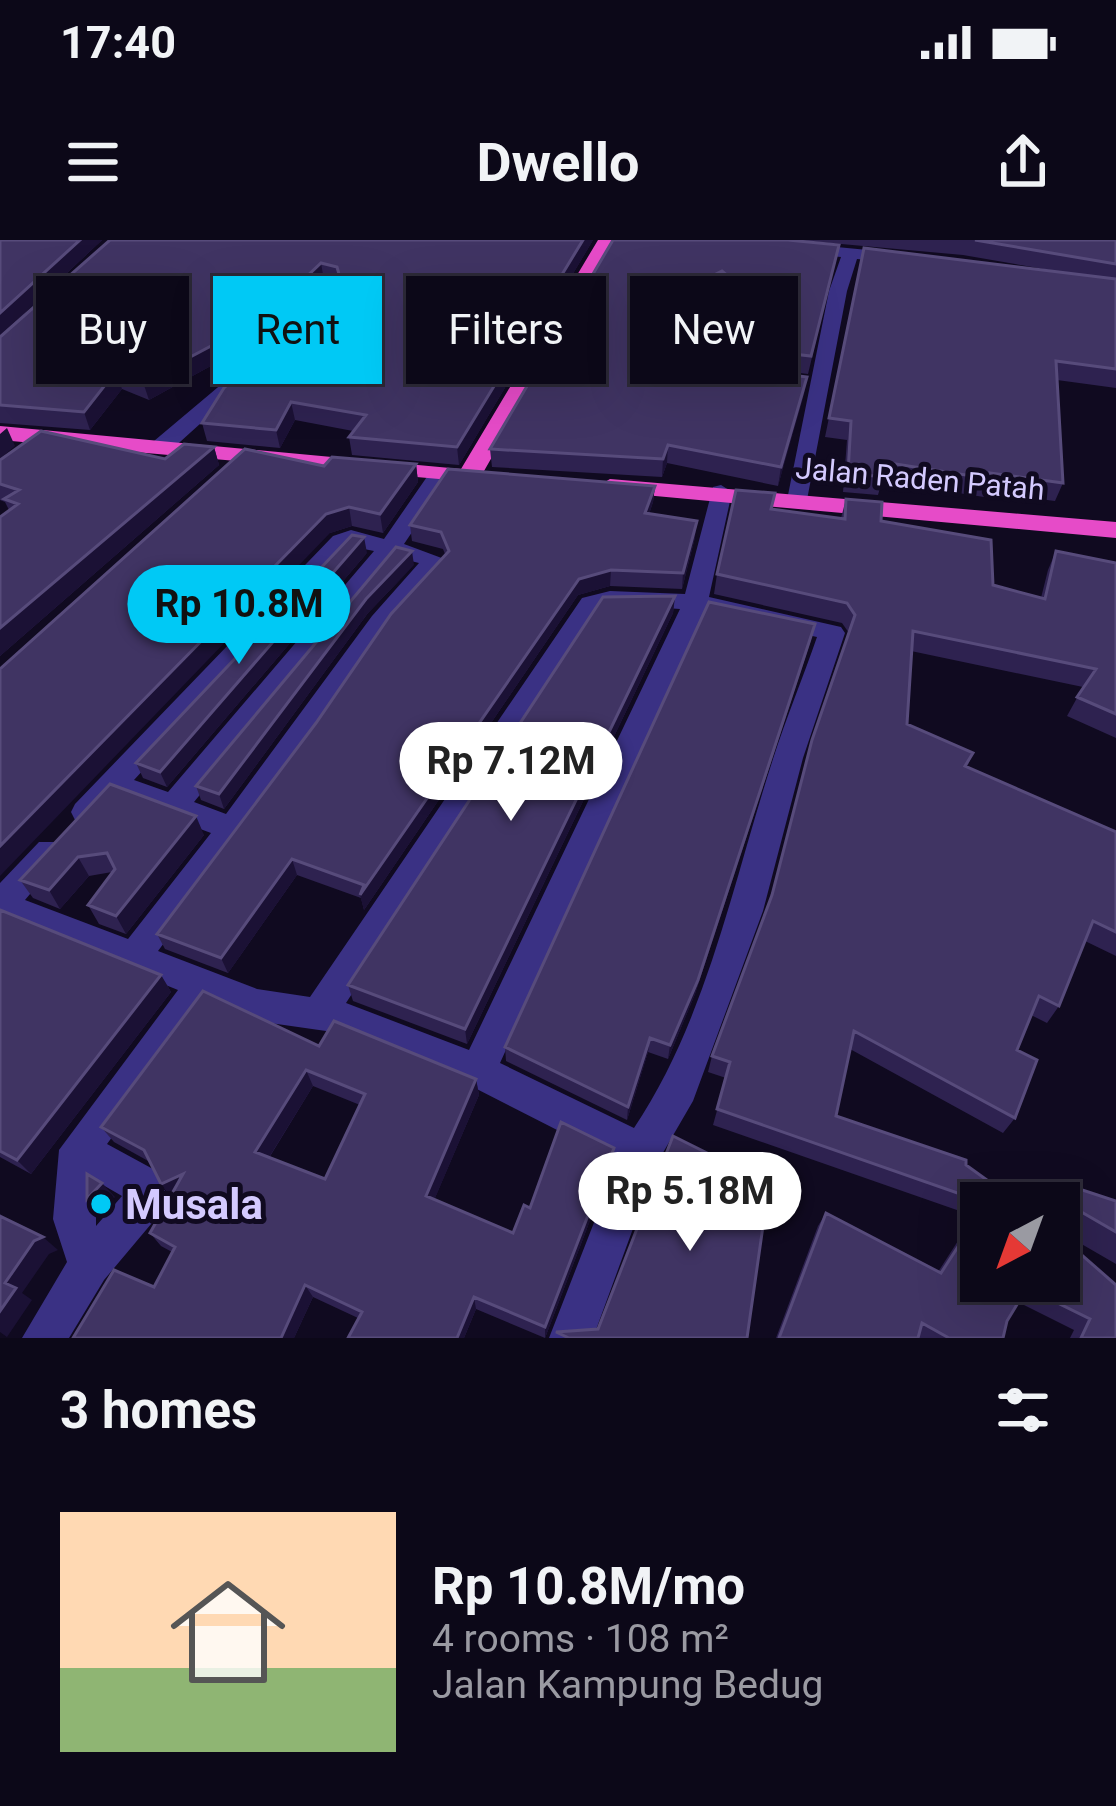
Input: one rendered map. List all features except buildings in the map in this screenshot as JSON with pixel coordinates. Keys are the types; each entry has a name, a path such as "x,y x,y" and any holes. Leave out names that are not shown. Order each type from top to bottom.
{"highway":[{"path":"468,478 607,240"},
{"path":"0,433 509,480"},
{"name":"Jalan Raden Patah","path":"592,485 1116,530"}],"street":[{"path":"713,240 912,260"},
{"path":"797,500 809,384 850,254"},
{"path":"161,446 232,384"},
{"path":"15,462 45,438"},
{"path":"225,475 245,454"},
{"path":"172,808 292,670 392,545 439,476"},
{"path":"478,1071 695,604 721,493"},
{"path":"134,957 234,829 381,622 435,564 428,555 345,539 0,904 202,986 256,1005 320,1013 478,1071 641,1152"},
{"path":"320,1013 591,604 616,596 695,604 834,637 788,758 746,911 674,1101 641,1152 571,1338"},
{"path":"240,650 292,670"},
{"path":"112,784 234,829"},
{"path":"68,932 93,901"},
{"path":"89,1265 73,1219 79,1150 202,986"},
{"path":"44,1338 89,1265 148,1197 140,1183 79,1150"}],"place":[{"name":"Musala","path":"101,1204"}]}
